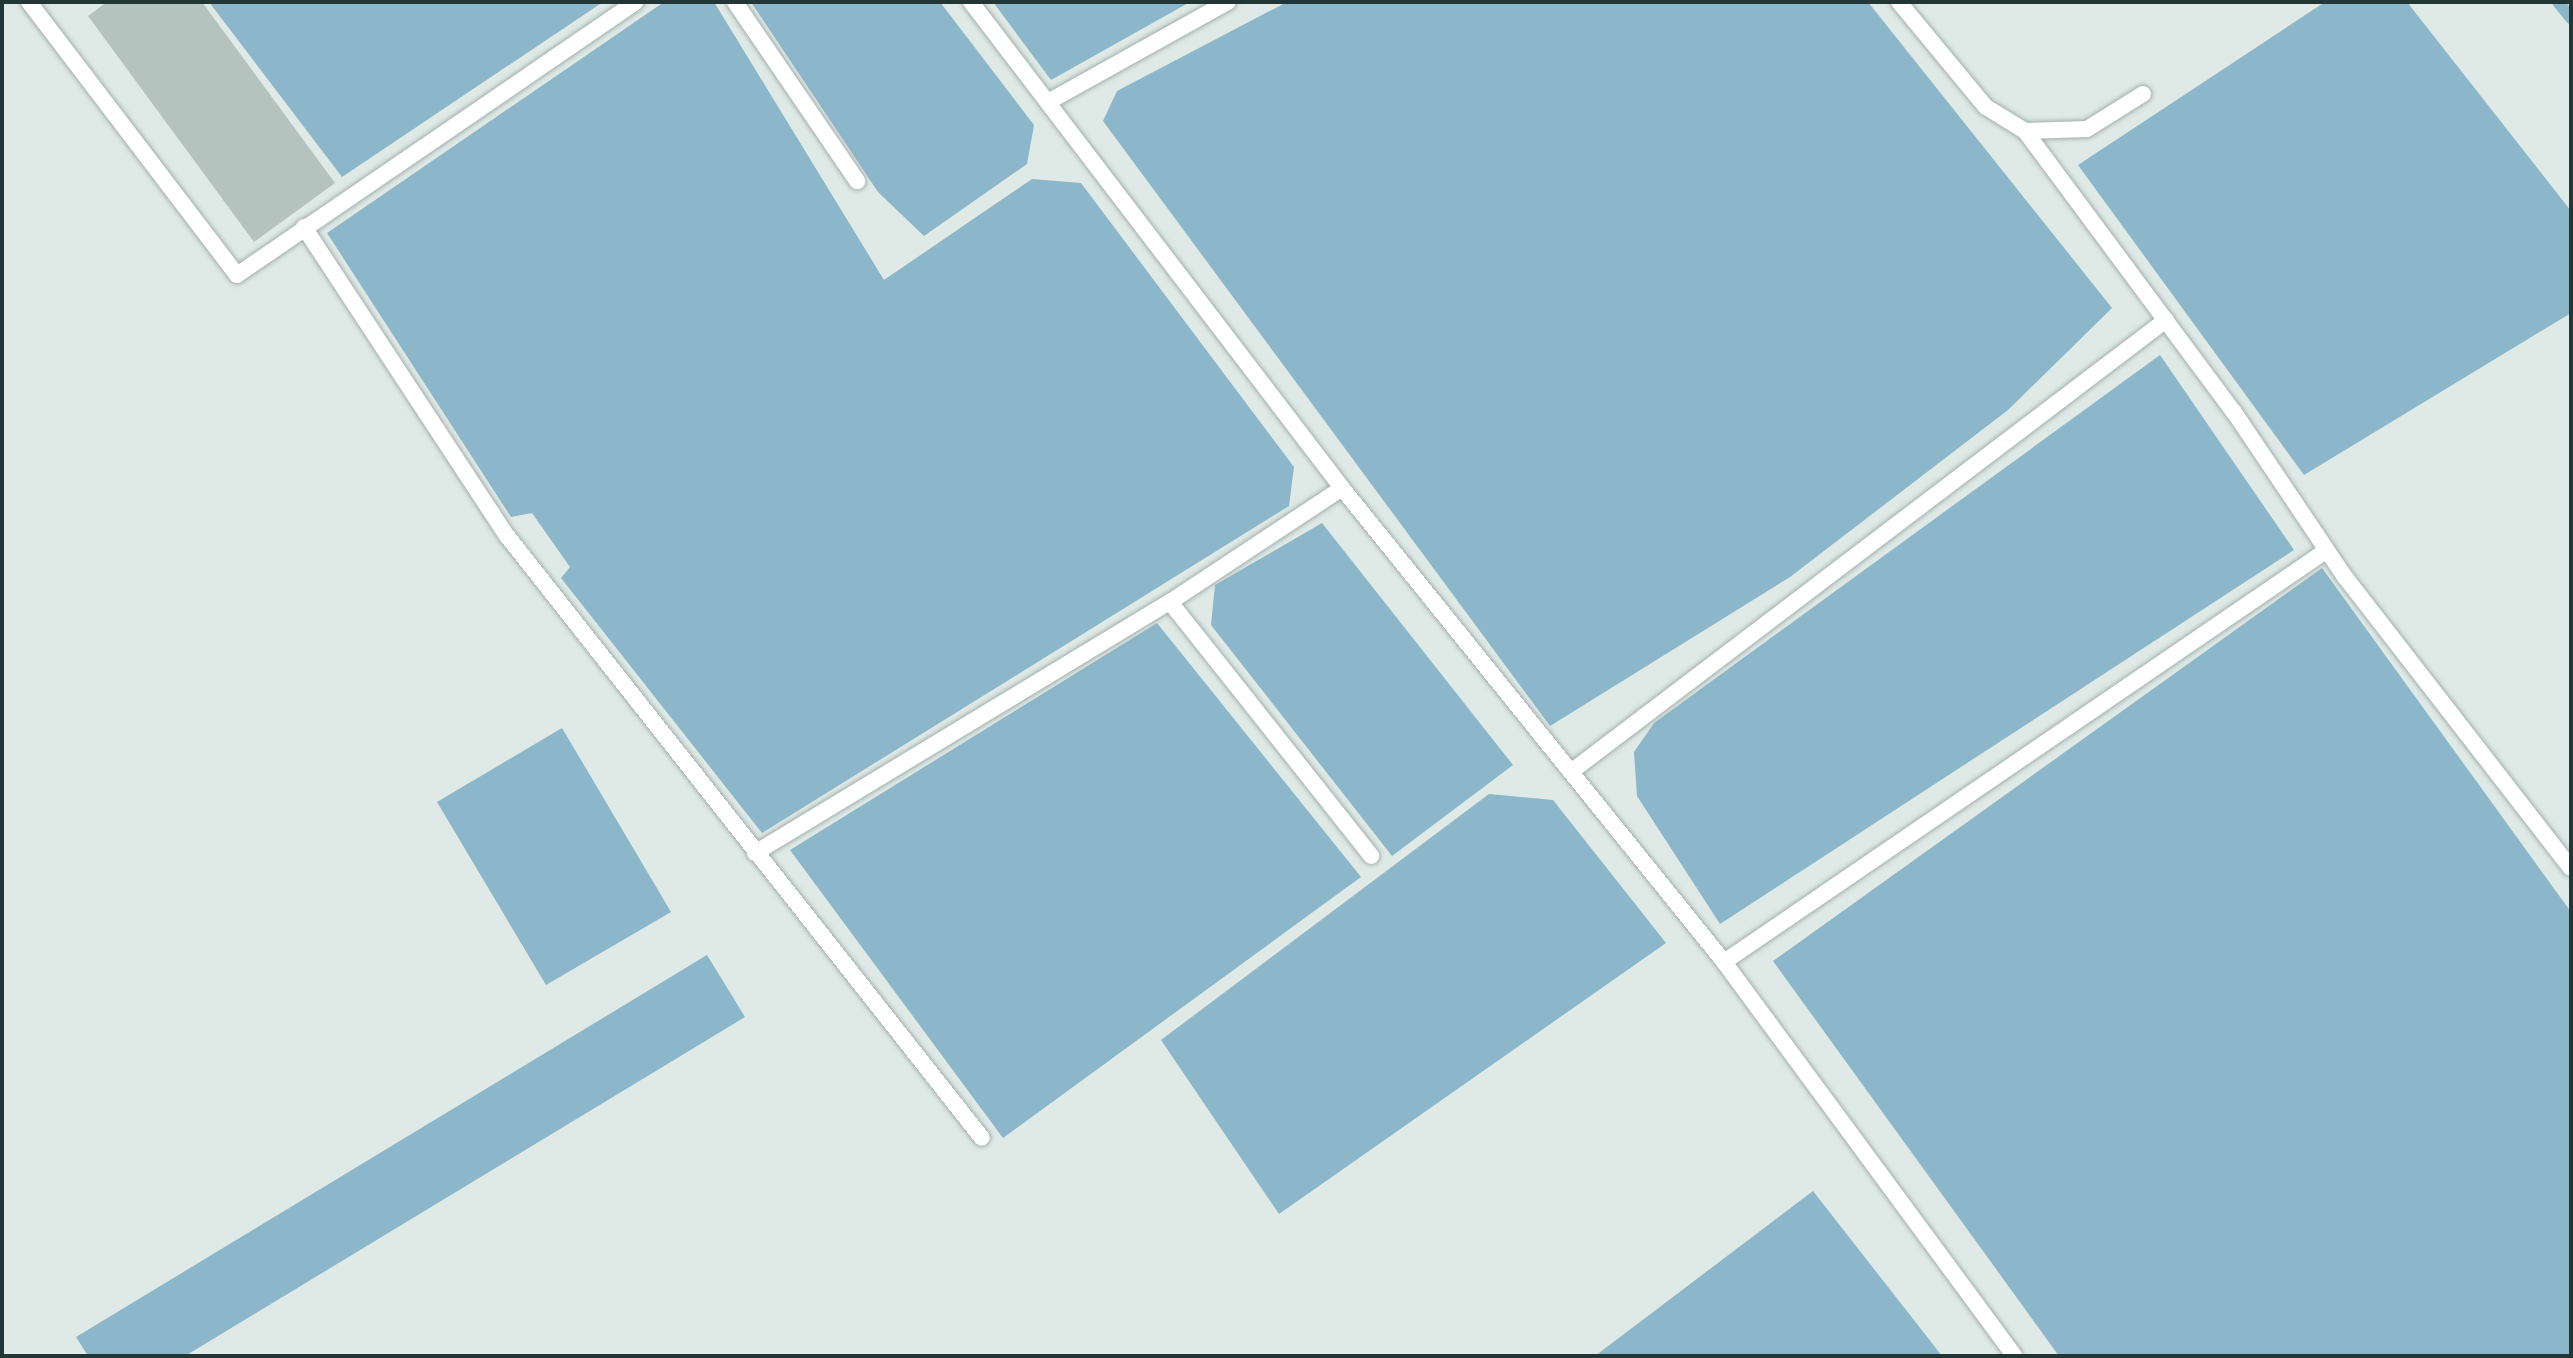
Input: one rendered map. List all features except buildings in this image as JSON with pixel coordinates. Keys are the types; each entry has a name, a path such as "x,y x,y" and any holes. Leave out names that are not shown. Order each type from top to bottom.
{"lane":[{"path":"29,2 237,275 636,2"},
{"path":"735,2 857,181"},
{"path":"971,2 1342,488 1724,962 2014,1356"},
{"path":"1048,102 1228,2"},
{"path":"1899,2 1986,107 2025,131 2166,320 2327,550 2571,868"},
{"path":"2025,131 2087,129 2143,94"},
{"path":"304,227 508,537 982,1138"},
{"path":"1572,771 2166,320"},
{"path":"755,853 1170,602 1342,488"},
{"path":"1724,962 2327,550"},
{"path":"1170,602 1371,856"}],"water":[{"path":"209,2 603,2 342,177"},
{"path":"664,2 714,2 884,280 1032,179 1081,183 1294,467 1289,506 762,833 561,578 570,567 532,513 511,517 327,233"},
{"path":"751,2 940,2 1034,125 1027,164 924,236 878,192"},
{"path":"993,2 1190,2 1051,80"},
{"path":"1287,2 1868,2 2112,308 2008,410 1790,577 1550,726 1103,121 1117,91"},
{"path":"2325,2 2407,2 2571,211 2571,313 2304,475 2078,165"},
{"path":"2160,355 2294,550 1720,924 1637,796 1634,752 1654,723"},
{"path":"1322,523 1513,765 1392,856 1211,625 1215,585"},
{"path":"2322,568 2571,912 2571,1356 2059,1356 1773,961"},
{"path":"1157,623 1361,877 1003,1138 790,850"},
{"path":"562,728 671,912 546,985 437,802"},
{"path":"1489,794 1553,800 1666,943 1279,1214 1161,1040"},
{"path":"707,955 745,1017 185,1356 88,1356 76,1337"},
{"path":"1813,1191 1942,1356 1595,1356"}],"waterway":[{"path":"2558,2 2571,18"}]}
